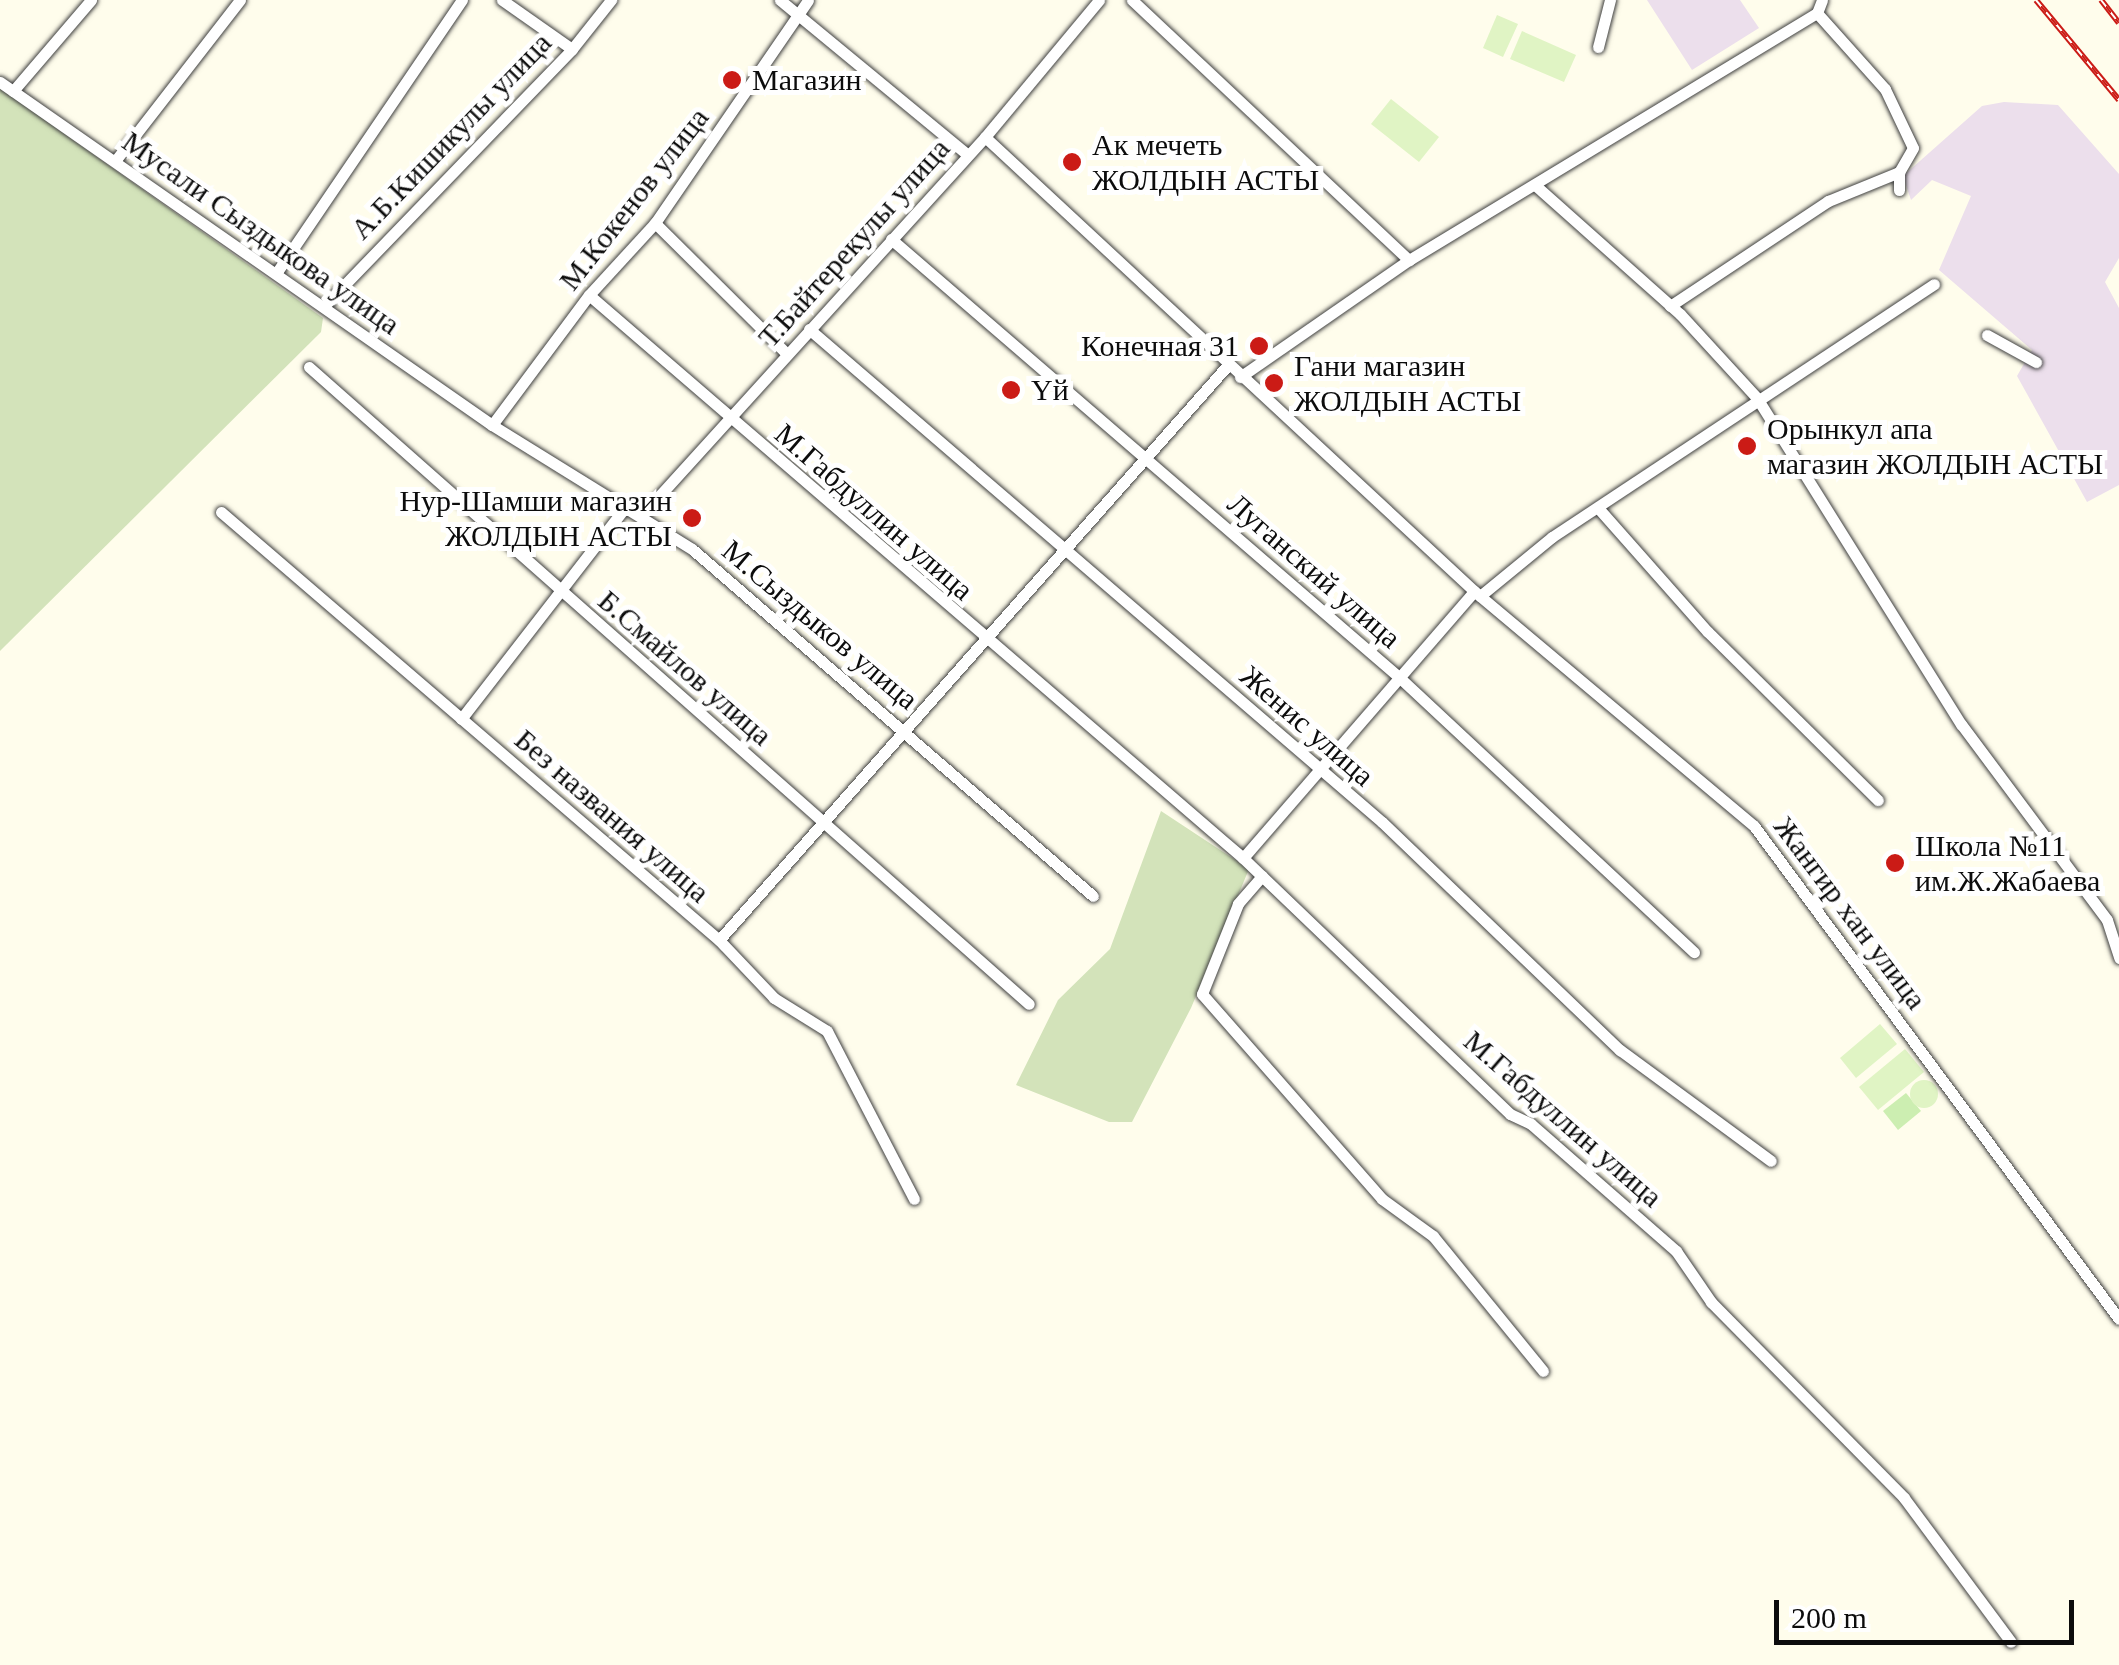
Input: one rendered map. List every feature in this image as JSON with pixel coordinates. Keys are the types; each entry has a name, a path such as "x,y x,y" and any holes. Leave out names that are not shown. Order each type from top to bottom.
{"street":[{"path":"13,91 91,0"},
{"path":"115,162 240,0"},
{"path":"277,272 462,0"},
{"path":"502,0 572,49"},
{"name":"А.Б.Кишикулы улица","path":"324,306 572,49 611,0"},
{"path":"780,0 967,154"},
{"name":"М.Кокенов улица","path":"492,425 589,296 656,224 808,0"},
{"path":"1080,0 1096,4"},
{"path":"1132,0 1409,260"},
{"path":"1598,47 1610,0"},
{"path":"1240,377 1409,260 1817,14 1822,0"},
{"name":"Т.Байтерекулы улица","path":"641,516 985,137 1096,4"},
{"path":"1817,14 1884,89 1913,148 1899,172 1899,190"},
{"name":"Мусали Сыздыкова улица","path":"0,82 492,425"},
{"name":"Жангир хан улица","path":"985,137 1227,366 1477,593 1754,826 2119,1319"},
{"path":"1670,306 1828,202 1899,172"},
{"path":"1535,186 1670,306 1757,398 1961,724 2107,920 2119,958"},
{"path":"656,224 787,354"},
{"name":"Луганский улица","path":"891,238 1400,678 1694,952"},
{"path":"1243,858 1477,593 1552,537 1600,509 1757,398 1934,284"},
{"name":"М.Габдуллин улица","path":"589,296 987,642 1243,858 1510,1114 1554,1143 1676,1251 1711,1302 1904,1498 2011,1642"},
{"name":"Женис улица","path":"809,329 1070,550 1318,772 1382,822 1620,1050 1771,1160"},
{"path":"1987,335 2036,362"},
{"path":"719,940 1070,550 1142,456 1227,366"},
{"name":"Б.Смайлов улица","path":"309,367 1030,1004"},
{"name":"М.Сыздыков улица","path":"492,425 623,510 641,516 692,549 1094,896"},
{"path":"1600,509 1708,632 1878,800"},
{"path":"461,718 623,510"},
{"name":"Без названия улица","path":"221,512 719,940 774,998 840,1046 854,1089 914,1199"},
{"path":"1262,876 1238,904 1202,994 1382,1198 1432,1236 1544,1371"}],"shaded area":[{"path":"1647,0 1740,0 1759,28 1692,70"},
{"path":"2004,102 2058,105 2119,174 2119,258 2105,282 2119,308 2119,485 2087,502 2017,376 2032,350 1939,270 1971,196 1932,180 1911,200 1903,176 1982,106"}],"green space":[{"path":"1497,15 1518,24 1503,57 1483,48"},
{"path":"1522,31 1576,55 1564,82 1510,59"},
{"path":"0,88 323,318 321,332 0,651"},
{"path":"1391,99 1439,137 1419,162 1371,124"},
{"path":"1161,811 1249,869 1191,1008 1132,1122 1109,1122 1016,1085 1058,1000 1110,949"},
{"path":"1880,1024 1897,1044 1856,1078 1840,1058"},
{"path":"1905,1049 1924,1072 1878,1110 1859,1087"},
{"path":"1924,1080 1934,1084 1938,1094 1934,1104 1924,1108 1914,1104 1910,1094 1914,1084"},
{"path":"1906,1093 1921,1111 1898,1130 1883,1111"}],"railway":[{"path":"2036,0 2119,100"},
{"path":"2101,0 2119,23"}],"place":[{"name":"Магазин","path":"732,80"},
{"name":"Ак мечеть ЖОЛДЫН АСТЫ","path":"1072,162"},
{"name":"Конечная 31","path":"1259,346"},
{"name":"Гани магазин ЖОЛДЫН АСТЫ","path":"1274,383"},
{"name":"Үй","path":"1011,390"},
{"name":"Орынкул апа магазин ЖОЛДЫН АСТЫ","path":"1747,446"},
{"name":"Нур-Шамши магазин ЖОЛДЫН АСТЫ","path":"692,518"},
{"name":"Школа №11 им.Ж.Жабаева","path":"1895,863"}]}
